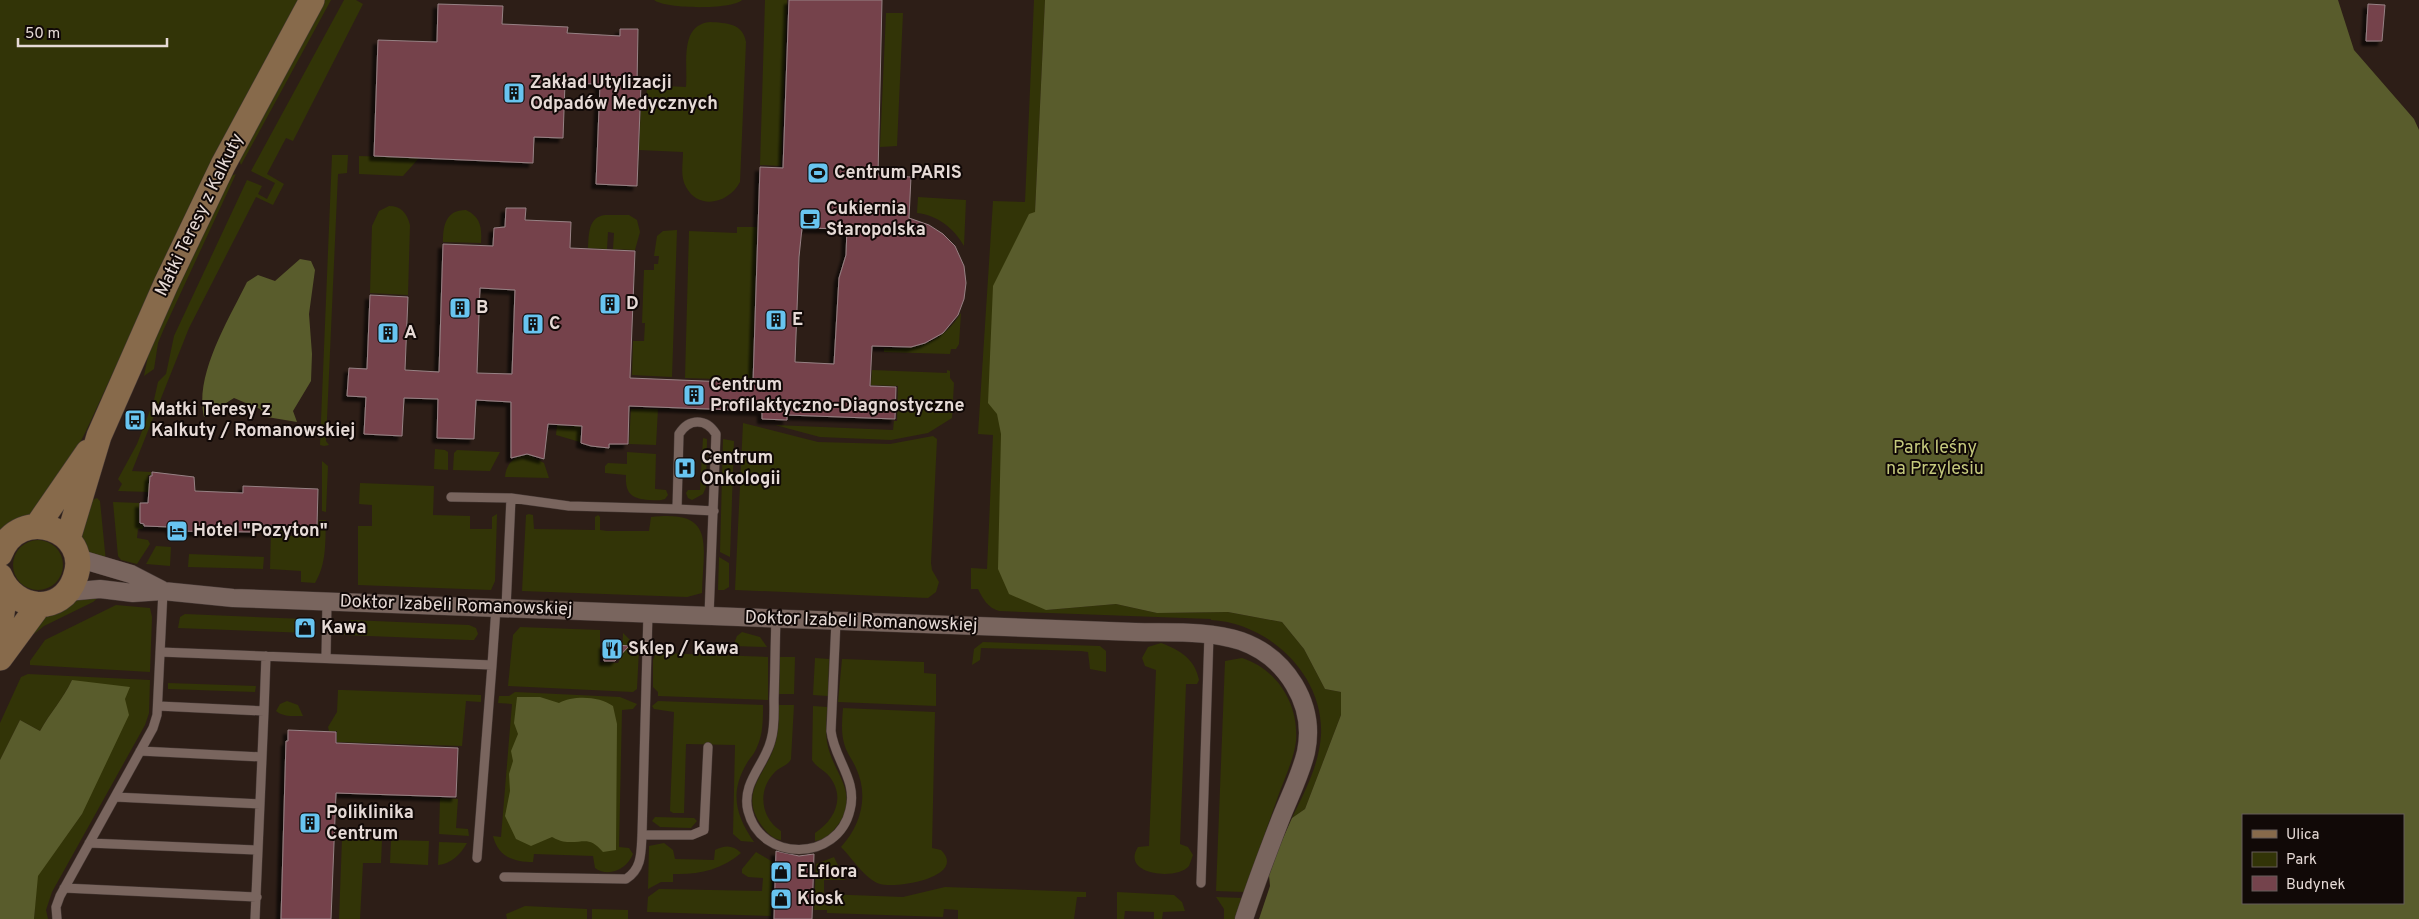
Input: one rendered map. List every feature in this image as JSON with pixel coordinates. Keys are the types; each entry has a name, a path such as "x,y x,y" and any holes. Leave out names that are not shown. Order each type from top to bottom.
{"street":[{"name":"Matki Teresy z Kalkuty","path":"37,526 99,436 208,194 312,0"},
{"name":"Matki Teresy z Kalkuty","path":"67,592 75,580 72,549 99,436"},
{"path":"0,554 8,539 15,533 37,526 58,531 72,549"},
{"name":"Doktor Izabeli Romanowskiej","path":"72,549 131,574 163,591"},
{"path":"3,582 20,600 39,605 54,602 67,592"},
{"path":"0,626 3,582"},
{"name":"Doktor Izabeli Romanowskiej","path":"67,592 86,589 133,593 163,591 194,595 327,602 1209,635 1241,641 1255,647 1281,666 1295,685 1308,722 1306,750 1301,769 1244,919"},
{"path":"0,658 39,605"}],"lane":[{"path":"676,510 679,434 689,423 697,421 706,423 716,434 709,616"},
{"path":"451,497 511,498 569,506 714,511"},
{"path":"477,858 492,664 501,608 511,498"},
{"path":"56,919 56,907 64,888 153,728 158,706 163,591"},
{"path":"326,658 327,602"},
{"path":"504,876 626,879 634,874 639,867 642,835 648,613"},
{"path":"776,619 772,738 752,778 747,802 754,824 764,838 782,848 799,850 814,849 834,838 845,824 851,809 850,782 834,748 831,731 836,621"},
{"path":"1201,883 1209,635"},
{"path":"160,652 492,664"},
{"path":"255,919 266,656"},
{"path":"158,706 264,711"},
{"path":"642,835 692,835 704,830 708,747"},
{"path":"140,751 262,757"},
{"path":"115,797 260,804"},
{"path":"90,843 258,850"},
{"path":"64,888 257,896"}],"green space":[{"path":"0,0 300,0 185,217 86,431 51,498 45,507 0,535"},
{"path":"324,0 331,0 241,165 238,157"},
{"path":"344,0 356,0 363,4 293,141 286,138 267,174 284,184 273,205 256,197 189,328 132,471 151,472 151,475 148,475 150,492 118,491 122,484 118,479 137,444 154,400 158,382 166,374 174,336 247,180 262,186 258,194 267,199 275,183 251,171"},
{"path":"654,0 742,0 736,3 712,7 684,7 660,3"},
{"path":"765,0 787,0 781,166 760,165"},
{"path":"1034,0 1045,0 1035,212 1046,610 1116,604 1157,613 1228,612 1282,622 1304,649 1325,689 1341,692 1341,715 1305,809 1292,818 1311,778 1320,746 1320,713 1313,692 1303,673 1289,656 1272,642 1253,631 1233,623 1211,619 999,611 995,610 984,600 978,589 971,589 971,568 987,569 993,435 978,434 993,201 1025,202"},
{"name":"Park leśny na Przylesiu","path":"1045,0 2338,0 2354,50 2414,119 2419,130 2419,919 1259,919 1270,886 1269,875 1280,845 1292,818 1305,809 1341,715 1341,692 1325,689 1304,649 1282,622 1228,612 1157,613 1116,604 1046,610 1009,594 998,569 1001,434 997,414 988,403 993,286 1029,214 1035,212"},
{"path":"886,13 903,13 897,146 880,147"},
{"path":"710,22 733,25 741,31 746,42 740,182 729,195 722,199 706,202 692,195 684,183 682,174 683,152 639,150 641,105 646,105 647,85 686,87 686,57 689,38 693,30 700,25"},
{"path":"332,155 348,155 347,173 338,174 326,441 329,445 324,446 320,445"},
{"path":"359,156 419,158 403,176 359,174"},
{"path":"236,174 163,331 158,343 154,369 144,376 150,346 228,177"},
{"path":"918,197 966,200 964,246 950,228 931,216 917,213"},
{"path":"389,206 397,207 403,211 410,225 408,295 370,293 372,226 379,211"},
{"path":"466,210 475,216 480,224 481,243 443,242 447,220 454,213"},
{"path":"629,215 637,220 640,232 635,250 613,249 614,233 608,232 607,249 588,248 589,232 592,223 599,216"},
{"path":"737,227 757,227 752,380 685,378 689,231 737,233"},
{"path":"677,230 672,377 632,375 633,341 644,341 645,323 642,323 644,270 654,270 654,264 658,264 659,256 654,256 657,236 663,231"},
{"path":"300,259 311,261 315,270 309,314 312,354 311,381 293,411 297,422 267,417 260,409 234,398 204,417 202,401 208,366 223,330 247,282 258,275 275,281"},
{"path":"961,313 959,344 956,349 951,349 950,354 884,352 884,348 907,348 928,343 946,331"},
{"path":"872,370 947,373 947,370 950,371 950,378 954,383 952,418 928,433 891,440 820,437 775,425 893,430 894,421 897,421 898,386 871,385"},
{"path":"631,409 658,409 656,445 629,444"},
{"path":"743,423 818,442 890,444 933,436 937,439 931,563 932,570 939,582 936,592 928,598 735,590"},
{"path":"577,424 580,425 580,442 556,435 557,425 570,427"},
{"path":"703,438 707,439 706,487 703,494 692,500 688,498 686,493 688,490 700,490"},
{"path":"723,439 734,441 730,557 720,552"},
{"path":"435,449 448,452 448,470 434,469"},
{"path":"457,450 500,452 490,471 453,470 454,453"},
{"path":"627,452 656,454 655,489 666,490 668,495 665,499 638,498 628,491 626,475 605,473 605,466 608,463 627,464"},
{"path":"529,455 544,463 549,478 505,477 507,468 512,461 519,456"},
{"path":"322,461 328,466 326,512 322,511"},
{"path":"360,483 434,486 433,515 470,516 470,529 492,529 492,517 497,514 495,581 491,590 358,585 358,526 372,526 372,505 359,504"},
{"path":"97,498 100,501 106,562 91,555 80,542 89,501"},
{"path":"113,502 139,503 139,524 143,525 143,529 138,529 137,538 148,540 150,544 137,564 121,560 118,556"},
{"path":"526,515 533,515 534,529 595,530 595,517 598,515 600,517 600,530 607,531 649,531 651,517 672,516 687,519 696,525 702,534 704,560 702,593 687,597 522,591"},
{"path":"319,520 326,520 325,544 322,568 315,583 301,582 301,571 270,569 271,529 290,530 290,536 301,536 302,530 312,532 317,529"},
{"path":"33,540 43,540 56,547 63,560 63,570 56,583 43,590 33,590 24,586 17,579 13,570 13,560 17,551 24,544"},
{"path":"156,546 171,547 170,566 146,564"},
{"path":"189,554 264,557 263,569 188,567"},
{"path":"719,557 729,563 729,587 724,590 718,590"},
{"path":"99,597 93,602 44,626 34,634 27,630 32,622 71,600"},
{"path":"116,605 150,608 152,617 150,672 30,665 30,661 45,640"},
{"path":"185,614 305,619 309,625 309,633 178,628 180,617"},
{"path":"351,620 469,625 476,628 478,634 474,640 344,635 345,625"},
{"path":"520,627 600,630 600,662 618,663 622,655 623,633 639,649 637,689 633,692 508,686 513,635"},
{"path":"742,632 760,637 767,647 733,646 737,636"},
{"path":"983,642 1100,646 1106,651 1106,672 1090,669 1088,652 1081,651 981,648 980,660 972,665 974,649"},
{"path":"1161,643 1186,656 1194,666 1199,680 1197,684 1186,684 1180,844 1188,847 1193,855 1189,866 1183,871 1163,874 1152,873 1143,869 1137,864 1135,856 1138,847 1149,846 1156,670 1145,666 1142,658 1148,647"},
{"path":"660,653 768,657 768,700 658,696 658,692 653,687 653,660 655,655"},
{"path":"780,657 795,657 794,694 779,694"},
{"path":"815,658 829,659 828,696 813,695"},
{"path":"1242,658 1266,670 1283,690 1294,714 1296,741 1290,766 1244,892 1216,891 1225,661"},
{"path":"842,659 924,662 924,673 936,674 936,706 838,702"},
{"path":"28,674 150,680 149,713 145,725 52,892 46,910 48,919 34,919 37,876 82,814 72,680 40,731 20,720 0,760 0,723 21,677"},
{"path":"72,680 130,687 125,699 129,715 82,814 38,876 34,919 0,919 0,760 20,720 40,731"},
{"path":"168,683 256,686 255,692 168,689"},
{"path":"338,690 481,695 481,702 466,701 462,746 337,742 337,731 329,731 328,727 337,712"},
{"path":"515,692 620,697 637,704 633,709 622,710 619,847 629,848 633,854 622,868 612,872 600,871 595,868 593,856 534,854 533,862 519,861 508,857 495,843 493,836 501,837 512,704 498,703 499,696 509,696"},
{"path":"517,697 540,697 559,703 565,700 586,698 601,700 613,706 617,724 616,850 603,852 590,842 565,842 552,837 531,846 516,839 505,816 510,791 509,774 513,761 511,751 518,734 514,723"},
{"path":"287,701 298,705 303,716 285,715 276,711 280,704"},
{"path":"658,701 763,705 763,721 759,742 741,774 737,794 739,813 754,842 741,841 733,834 735,745 686,744 684,813 673,813 670,811 674,712 654,709 652,706"},
{"path":"779,705 794,705 791,759 776,771 769,780 763,796 769,819 781,831 781,840 773,837 764,829 755,814 752,803 756,784 775,744"},
{"path":"813,706 827,707 827,742 843,784 847,804 844,814 835,829 825,838 815,841 815,833 833,815 836,808 837,792 829,776 812,760"},
{"path":"843,708 935,712 932,848 941,850 947,859 945,867 938,874 913,883 900,885 880,884 869,878 841,847 854,829 861,810 862,800 860,779 843,739"},
{"path":"440,798 458,799 456,828 468,829 469,836 439,834"},
{"path":"655,817 694,818 697,821 691,828 660,827 652,821"},
{"path":"342,839 382,840 381,863 363,863 360,919 339,919"},
{"path":"391,840 429,841 428,865 390,863"},
{"path":"439,842 467,843 455,858 447,863 438,865"},
{"path":"664,843 673,850 675,859 714,860 715,850 722,847 732,847 741,853 725,864 709,870 691,874 673,874 673,882 661,882 648,889 649,846"},
{"path":"756,852 773,862 771,916 647,912 648,897 659,889 762,891 763,878 748,877 742,873 742,869"},
{"path":"834,857 845,880 824,880 824,894 903,897 945,887 1086,892 1086,897 1077,897 1074,919 958,919 958,910 944,909 943,917 827,913 827,910 814,910 816,864"},
{"path":"1117,892 1174,895 1182,902 1185,911 1163,912 1162,919 1154,919 1154,912 1125,911 1124,919 1117,919"},
{"path":"1216,897 1242,898 1235,919 1224,919 1224,909"},
{"path":"525,906 587,909 587,919 507,919 506,914"},
{"path":"592,909 628,910 628,919 592,919"}],"building":[{"path":"789,0 882,0 878,175 911,177 909,218 929,225 943,234 955,246 964,266 966,283 964,299 958,315 943,333 925,343 911,347 872,346 870,386 896,387 895,419 787,415 787,420 762,419 762,411 629,406 628,444 609,444 609,448 591,446 581,443 582,426 548,424 544,459 527,454 511,458 511,402 476,400 474,439 437,438 438,399 404,398 402,436 364,434 366,397 347,396 349,368 367,369 370,295 408,297 405,370 439,372 443,244 493,246 494,228 505,227 506,208 526,208 525,220 571,222 570,248 635,251 630,378 753,383 760,167 783,168","holes":["802,228 847,229 846,255 839,278 834,364 795,362","480,288 515,290 512,374 477,373"]},
{"name":"Zakład Utylizacji Odpadów Medycznych","path":"438,4 503,6 502,24 568,27 567,33 620,36 620,29 638,29 637,85 641,85 637,186 596,184 600,84 565,83 563,138 534,137 533,163 374,156 378,40 437,42"},
{"path":"2368,4 2385,5 2382,41 2366,41"},
{"path":"152,472 194,477 195,491 243,493 243,486 318,489 317,527 256,525 256,532 171,531 171,527 144,526 144,524 140,523 140,503 148,503"},
{"path":"604,644 629,646 615,661 604,661"},
{"name":"Poliklinika Centrum","path":"288,730 336,732 336,743 458,748 456,797 336,793 331,919 281,919 286,741 288,741"},
{"path":"776,851 799,856 814,854 812,919 774,919"}],"place":[{"name":"Zakład Utylizacji Odpadów Medycznych","path":"514,93"},
{"name":"Centrum PARIS","path":"818,173"},
{"name":"Cukiernia Staropolska","path":"810,219"},
{"name":"D","path":"610,304"},
{"name":"B","path":"460,308"},
{"name":"E","path":"776,320"},
{"name":"C","path":"533,324"},
{"name":"A","path":"388,333"},
{"name":"Centrum Profilaktyczno-Diagnostyczne","path":"694,395"},
{"name":"Matki Teresy z Kalkuty / Romanowskiej","path":"135,420"},
{"name":"Centrum Onkologii","path":"685,468"},
{"name":"Hotel \"Pozyton\"","path":"177,531"},
{"name":"Kawa","path":"305,628"},
{"name":"Sklep / Kawa","path":"612,649"},
{"name":"Poliklinika Centrum","path":"310,823"},
{"name":"ELflora","path":"781,872"},
{"name":"Kiosk","path":"781,899"}]}
